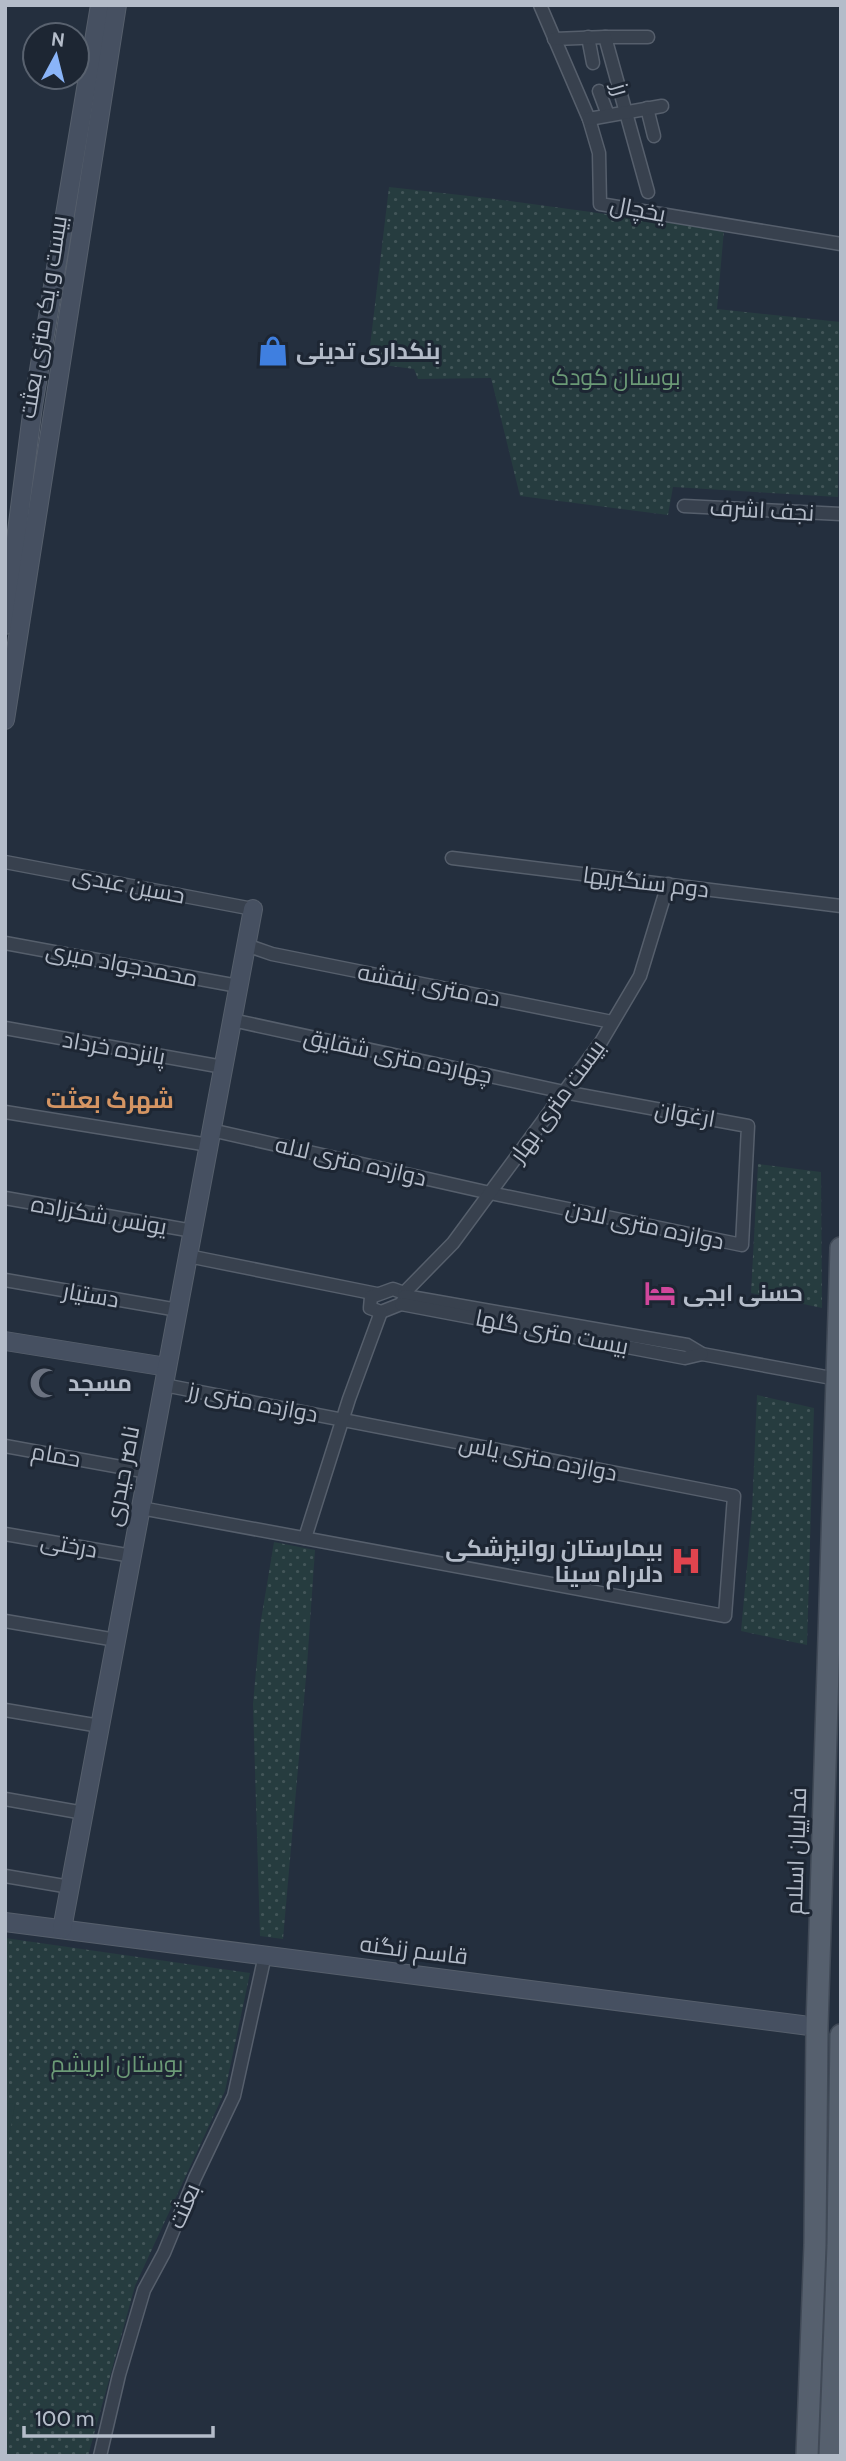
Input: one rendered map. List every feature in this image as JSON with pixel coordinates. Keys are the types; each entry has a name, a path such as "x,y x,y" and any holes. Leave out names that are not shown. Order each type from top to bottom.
{"main road":[{"name":"فداییان اسلام","path":"807,2456 841,1248"},
{"path":"830,2456 837,2365 841,2035"}],"street":[{"name":"بیست و یک متری بعثت","path":"5,625 33,407 100,5"},
{"name":"بیست و یک متری بعثت","path":"5,720 117,5"},
{"name":"یخچال","path":"540,5 589,119 599,153 600,204 841,244"},
{"path":"588,37 593,63"},
{"name":"رز","path":"605,37 648,192"},
{"path":"554,39 648,37"},
{"path":"599,91 608,115"},
{"path":"589,119 662,106"},
{"path":"648,108 654,136"},
{"name":"نجف اشرف","path":"684,506 841,514"},
{"name":"دوم سنگبریها","path":"452,858 841,905"},
{"name":"حسین عبدی","path":"5,862 253,909"},
{"name":"بیست متری بهار","path":"403,1298 453,1242 612,1022 640,976 668,884"},
{"name":"ناصر حیدری","path":"62,1929 253,909"},
{"name":"محمدجواد میری","path":"5,943 238,986"},
{"name":"ده متری بنفشه","path":"246,945 272,954 612,1022"},
{"name":"چهارده متری شقایق","path":"232,1020 564,1092"},
{"name":"پانزده خرداد","path":"5,1028 223,1067"},
{"name":"ارغوان","path":"564,1092 748,1126 745,1185"},
{"name":"دوازده متری لاله","path":"5,1112 210,1137 490,1193"},
{"name":"دوازده متری لادن","path":"490,1193 742,1245 745,1185"},
{"name":"یونس شکرزاده","path":"5,1198 192,1231"},
{"path":"188,1256 377,1294"},
{"name":"دستیار","path":"5,1280 178,1310"},
{"name":"بیست متری گلها","path":"377,1294 393,1289 403,1298 685,1358 702,1353 837,1379"},
{"path":"377,1294 371,1297 369,1305 381,1312"},
{"path":"141,1508 305,1538 381,1312 403,1298"},
{"path":"5,1341 165,1376"},
{"name":"دوازده متری رز","path":"165,1376 343,1420"},
{"name":"دوازده متری یاس","path":"305,1538 725,1616 734,1496 343,1420"},
{"name":"حمام","path":"5,1446 148,1472"},
{"name":"درختی","path":"5,1534 132,1556"},
{"path":"5,1621 116,1640"},
{"path":"5,1710 100,1726"},
{"path":"5,1799 84,1813"},
{"path":"5,1876 70,1886"},
{"name":"قاسم زنگنه","path":"5,1922 817,2027"},
{"name":"بعثت","path":"100,2456 119,2375 144,2290 164,2253 195,2178 234,2096 265,1955"}],"green space":[{"name":"بوستان کودک","path":"389,187 724,230 717,309 841,322 838,497 673,487 668,515 520,496 491,378 418,379 414,369 368,363"},
{"path":"758,1164 821,1172 822,1308 751,1293"},
{"path":"757,1395 814,1408 807,1645 741,1631 752,1512"},
{"path":"274,1542 315,1550 283,1939 260,1936 253,1704 260,1626"},
{"name":"بوستان ابریشم","path":"5,1938 250,1973 225,2091 135,2286 88,2456 5,2456"},
{"path":"5,2103 15,2104 5,2161"}],"place":[{"name":"بنکداری تدینی","path":"273,351"},
{"name":"حسنی ابجی","path":"660,1293"},
{"name":"مسجد","path":"45,1383"},
{"name":"بیمارستان روانپزشکی دلارام سینا","path":"686,1561"}],"district":[{"name":"شهرک بعثت","path":"110,1099"}]}
